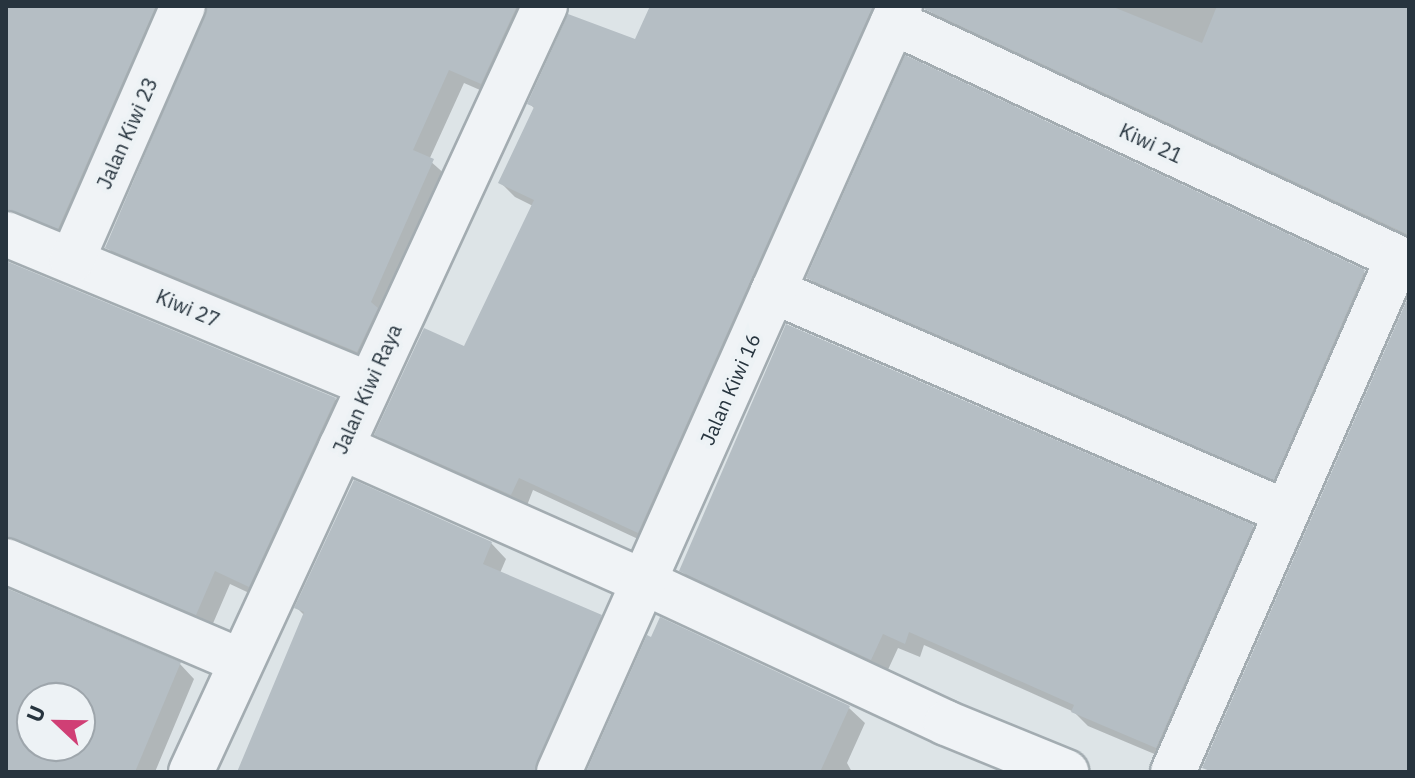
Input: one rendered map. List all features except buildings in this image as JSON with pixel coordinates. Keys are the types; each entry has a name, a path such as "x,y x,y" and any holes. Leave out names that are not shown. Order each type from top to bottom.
{"street":[{"name":"Jalan Kiwi 23","path":"72,260 183,6"},
{"name":"Jalan Kiwi Raya","path":"191,772 545,6"},
{"name":"Kiwi 21","path":"896,14 1404,260"},
{"name":"Jalan Kiwi 16","path":"559,772 896,14"},
{"name":"Kiwi 27","path":"6,234 369,384"},
{"path":"1173,772 1286,512 1404,260"},
{"path":"773,291 1286,512"},
{"path":"341,447 644,582 946,723 1066,772"},
{"path":"6,561 241,661"}]}
